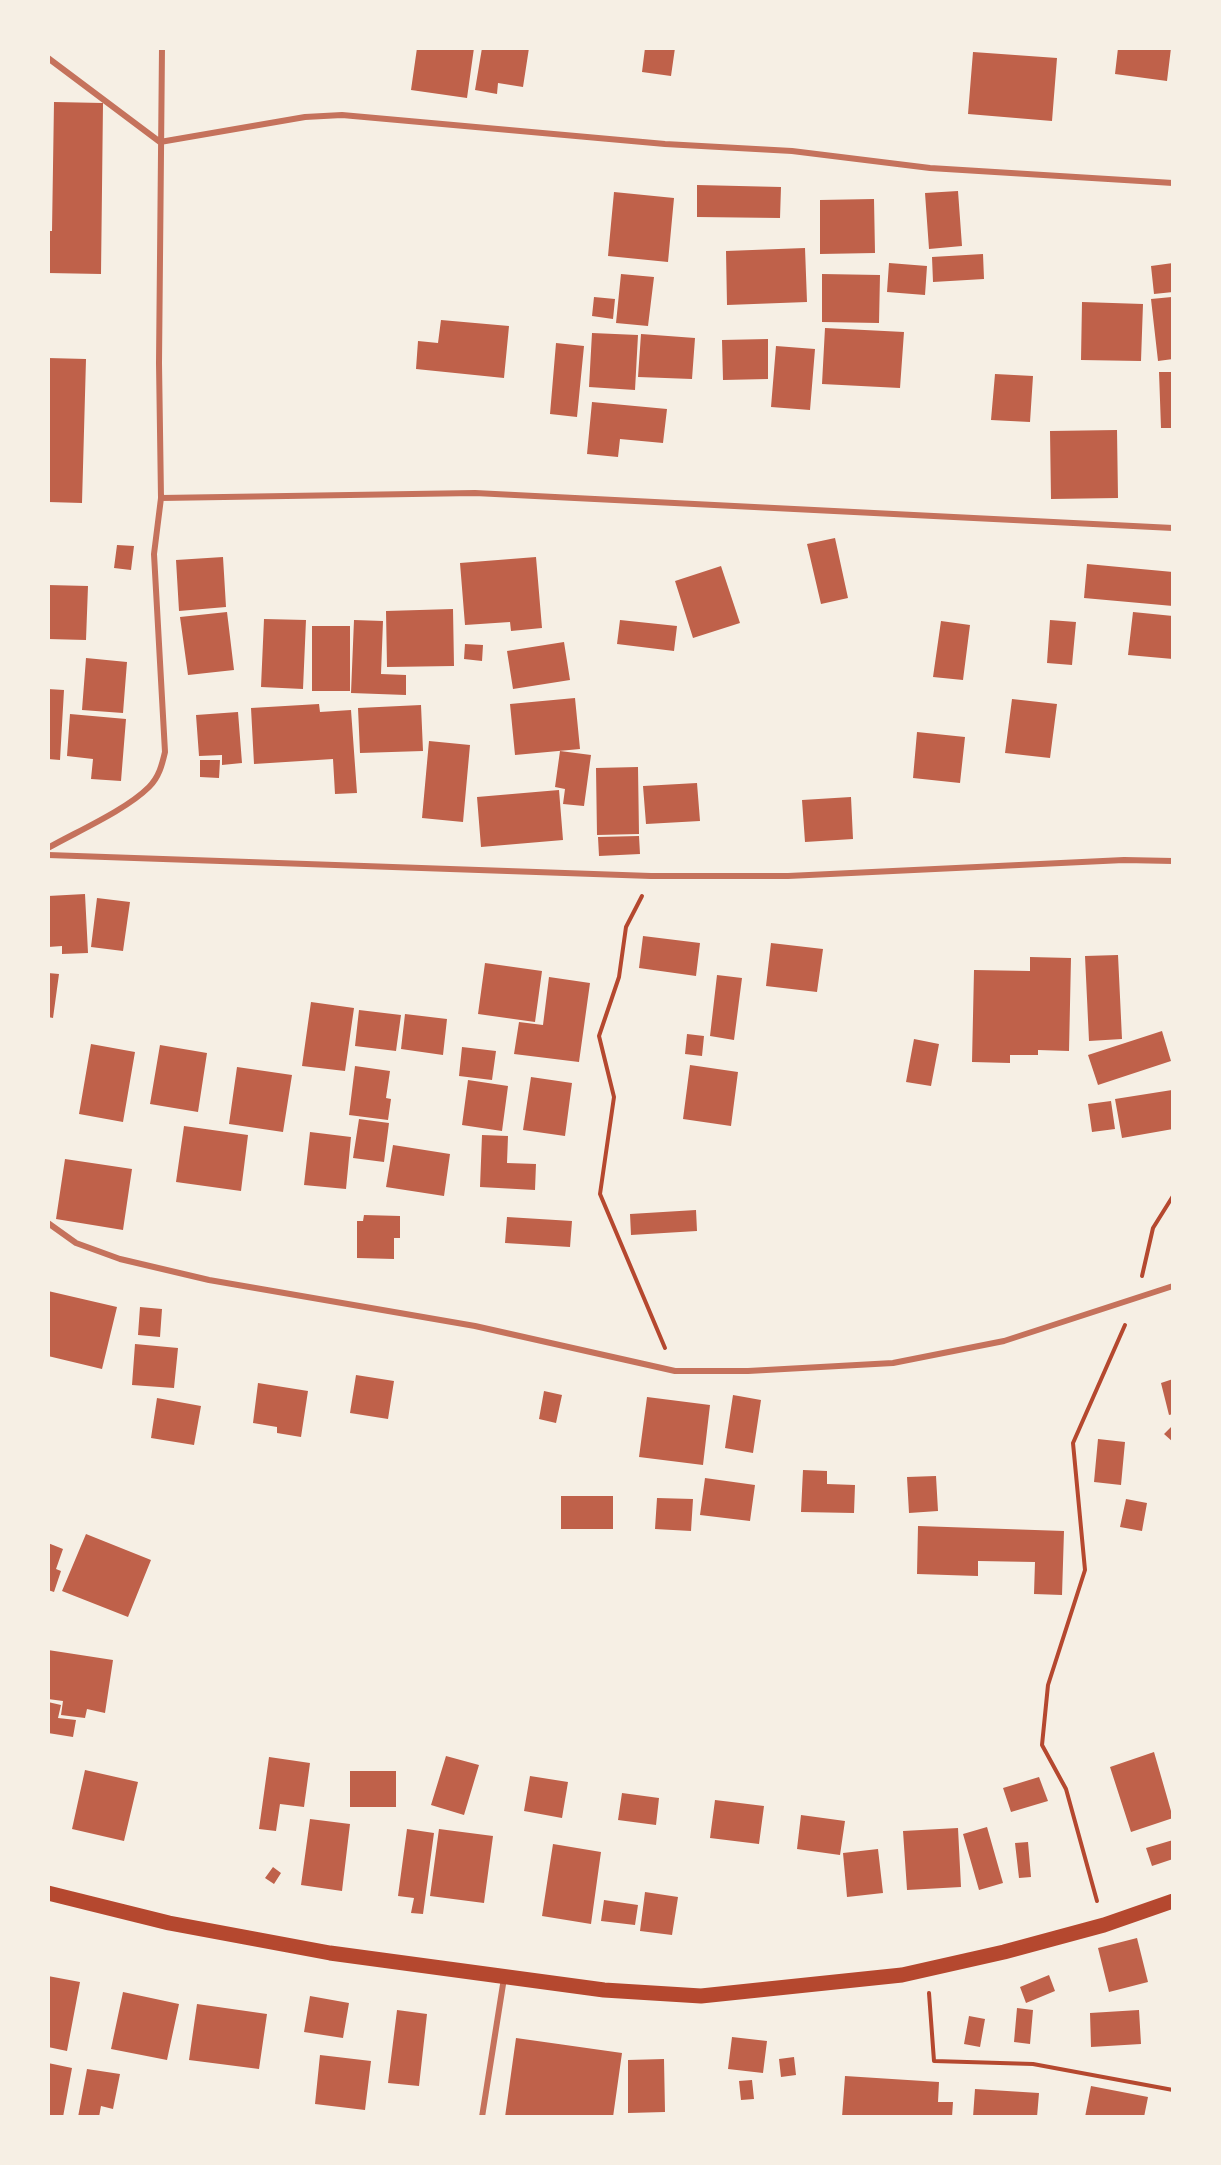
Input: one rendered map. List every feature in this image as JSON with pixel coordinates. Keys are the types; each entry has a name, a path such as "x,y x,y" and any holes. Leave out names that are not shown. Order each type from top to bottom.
{"main road":[{"path":"48,1893 169,1923 319,1951 604,1990 701,1996 902,1975 1004,1952 1104,1925 1173,1901"}],"street":[{"path":"48,848 135,798 151,786 160,772 165,753 154,554 161,498 162,48"},
{"path":"48,58 160,142 305,117 342,115 665,144 792,152 930,168 1173,183"},
{"path":"161,498 475,493 1173,528"},
{"path":"48,855 651,876 788,876 1124,860 1173,861"},
{"path":"48,1223 76,1243 120,1259 209,1280 475,1326 675,1371 748,1371 893,1363 1004,1341 1173,1286"},
{"path":"483,2117 504,1978"}],"path":[{"path":"651,876 626,927 619,977 599,1036 614,1097 600,1194 675,1371"},
{"path":"1104,1925 1066,1789 1042,1745 1048,1685 1085,1570 1073,1443 1137,1296 1153,1228 1173,1196"},
{"path":"902,1975 929,1992 934,2061 1033,2064 1173,2090"}],"building":[{"path":"417,48 474,48 467,98 411,90"},
{"path":"482,48 529,48 523,87 498,83 497,94 475,90"},
{"path":"645,48 675,48 671,76 642,72"},
{"path":"1118,48 1171,48 1167,81 1115,74"},
{"path":"973,52 1057,58 1052,121 968,114"},
{"path":"54,102 103,103 101,274 48,273 48,231 52,231"},
{"path":"697,185 781,187 780,218 697,217"},
{"path":"958,191 962,246 929,249 925,193"},
{"path":"614,192 674,198 668,262 608,256"},
{"path":"874,199 875,253 820,254 820,200"},
{"path":"805,248 807,302 727,305 726,251"},
{"path":"983,254 984,279 933,282 932,257"},
{"path":"889,263 927,266 925,295 887,292"},
{"path":"1173,263 1173,292 1154,294 1151,266"},
{"path":"621,274 654,277 648,326 616,323"},
{"path":"822,274 880,275 879,323 822,322"},
{"path":"594,297 615,299 613,319 592,316"},
{"path":"1172,297 1173,359 1158,361 1151,299"},
{"path":"1082,302 1143,304 1141,361 1081,360"},
{"path":"441,320 509,326 504,378 416,369 418,341 438,343"},
{"path":"825,328 904,332 900,388 822,384"},
{"path":"592,333 638,335 635,390 589,387"},
{"path":"641,334 695,338 692,379 638,377"},
{"path":"768,339 768,379 723,380 722,340"},
{"path":"556,343 584,346 577,417 550,414"},
{"path":"776,346 815,349 810,410 771,407"},
{"path":"48,358 86,359 82,503 48,502"},
{"path":"1159,372 1173,372 1173,428 1161,428"},
{"path":"995,374 1033,376 1030,422 991,420"},
{"path":"592,402 667,409 663,443 620,439 618,457 587,454"},
{"path":"1117,430 1118,498 1051,499 1050,431"},
{"path":"835,538 848,598 821,604 807,544"},
{"path":"117,545 134,546 131,570 114,568"},
{"path":"223,557 226,607 179,611 176,560"},
{"path":"536,557 542,628 511,631 510,622 465,625 460,563"},
{"path":"1087,564 1173,572 1173,606 1084,598"},
{"path":"721,566 740,623 693,638 675,581"},
{"path":"48,585 88,586 86,640 48,639"},
{"path":"453,609 454,666 387,667 386,611"},
{"path":"227,612 234,670 188,675 180,617"},
{"path":"1133,612 1173,616 1173,659 1128,655"},
{"path":"264,619 306,620 303,689 261,687"},
{"path":"354,620 383,621 381,674 406,675 406,695 351,693"},
{"path":"620,620 677,626 674,651 617,644"},
{"path":"1050,620 1076,622 1072,665 1047,663"},
{"path":"941,621 970,625 963,680 933,677"},
{"path":"312,626 350,626 350,691 312,691"},
{"path":"564,642 570,680 513,689 507,651"},
{"path":"465,644 483,645 482,661 464,659"},
{"path":"86,658 127,662 123,713 82,710"},
{"path":"48,689 64,690 60,760 48,759"},
{"path":"575,698 580,749 515,755 510,704"},
{"path":"1012,699 1057,704 1050,758 1005,753"},
{"path":"319,704 320,712 351,710 357,793 335,794 333,759 254,764 251,708"},
{"path":"421,705 423,751 360,753 358,708"},
{"path":"238,712 242,763 222,765 222,755 199,756 196,715"},
{"path":"70,714 126,719 121,781 91,779 93,759 67,756"},
{"path":"917,732 965,737 960,783 913,778"},
{"path":"429,741 470,745 463,822 422,818"},
{"path":"560,751 591,755 584,806 563,804 565,789 555,787"},
{"path":"200,760 220,760 219,778 200,777"},
{"path":"638,767 639,834 597,835 596,768"},
{"path":"697,783 700,821 646,824 643,786"},
{"path":"559,790 563,840 481,847 477,797"},
{"path":"851,797 853,839 805,842 802,800"},
{"path":"639,836 640,854 599,856 598,837"},
{"path":"85,894 88,953 62,954 62,946 48,947 48,896"},
{"path":"97,898 130,902 123,951 91,947"},
{"path":"643,936 700,943 696,976 639,968"},
{"path":"771,943 823,949 817,992 766,986"},
{"path":"1118,955 1122,1039 1089,1041 1085,956"},
{"path":"1030,957 1071,958 1069,1051 1038,1050 1038,1055 1010,1055 1010,1063 972,1062 974,970 1030,971"},
{"path":"485,963 542,971 535,1022 478,1014"},
{"path":"48,973 59,974 53,1018 48,1017"},
{"path":"717,975 742,978 734,1040 710,1036"},
{"path":"549,977 590,983 579,1062 514,1054 519,1022 543,1025"},
{"path":"311,1002 354,1008 345,1071 302,1066"},
{"path":"359,1010 401,1015 396,1051 355,1046"},
{"path":"405,1014 447,1019 443,1055 401,1049"},
{"path":"1162,1031 1171,1061 1098,1085 1088,1055"},
{"path":"687,1034 704,1036 702,1056 685,1054"},
{"path":"914,1039 939,1044 931,1086 906,1082"},
{"path":"91,1044 135,1052 123,1122 79,1114"},
{"path":"160,1045 207,1053 198,1112 150,1104"},
{"path":"462,1047 496,1051 492,1080 459,1076"},
{"path":"690,1065 738,1072 731,1126 683,1119"},
{"path":"355,1066 390,1071 386,1098 391,1099 388,1120 349,1115"},
{"path":"237,1067 292,1075 283,1132 229,1124"},
{"path":"531,1077 572,1083 565,1136 523,1130"},
{"path":"468,1080 508,1086 502,1131 462,1125"},
{"path":"1172,1090 1173,1129 1122,1138 1115,1099"},
{"path":"1111,1101 1115,1129 1092,1132 1088,1104"},
{"path":"359,1119 389,1123 384,1162 353,1158"},
{"path":"184,1126 248,1135 241,1191 176,1182"},
{"path":"310,1132 351,1137 346,1189 304,1185"},
{"path":"482,1135 508,1136 507,1163 536,1164 535,1190 480,1187"},
{"path":"393,1145 450,1154 444,1196 386,1187"},
{"path":"65,1159 132,1169 123,1230 56,1219"},
{"path":"696,1210 697,1231 631,1235 630,1214"},
{"path":"364,1215 400,1216 400,1238 394,1238 394,1259 357,1258 357,1221 363,1221"},
{"path":"507,1217 572,1221 570,1247 505,1243"},
{"path":"48,1291 117,1307 102,1369 48,1356"},
{"path":"140,1307 162,1309 160,1337 138,1335"},
{"path":"135,1344 178,1348 174,1388 132,1385"},
{"path":"356,1375 394,1381 388,1419 350,1413"},
{"path":"1173,1379 1173,1414 1169,1415 1161,1383"},
{"path":"258,1383 308,1391 301,1437 277,1433 277,1427 253,1423"},
{"path":"544,1391 562,1395 556,1423 539,1419"},
{"path":"733,1395 761,1400 753,1453 725,1448"},
{"path":"647,1397 710,1405 703,1465 639,1457"},
{"path":"157,1398 201,1406 194,1445 151,1438"},
{"path":"1173,1425 1173,1442 1164,1434"},
{"path":"1098,1439 1125,1442 1121,1485 1094,1482"},
{"path":"803,1470 827,1471 827,1484 855,1485 854,1513 801,1512"},
{"path":"936,1476 938,1511 909,1513 907,1477"},
{"path":"705,1478 755,1485 750,1521 700,1515"},
{"path":"561,1496 613,1496 613,1529 561,1529"},
{"path":"657,1498 693,1499 691,1531 655,1529"},
{"path":"1126,1499 1147,1503 1142,1531 1120,1527"},
{"path":"918,1526 1064,1531 1062,1595 1034,1594 1035,1562 978,1561 978,1576 917,1574"},
{"path":"86,1534 151,1560 128,1617 62,1591"},
{"path":"48,1543 63,1549 56,1569 61,1571 54,1592 48,1590"},
{"path":"48,1650 113,1660 105,1713 87,1709 85,1718 61,1715 63,1701 48,1699"},
{"path":"48,1702 61,1705 58,1718 76,1720 73,1737 48,1733"},
{"path":"1154,1752 1173,1818 1131,1832 1110,1767"},
{"path":"446,1756 479,1765 464,1815 431,1805"},
{"path":"269,1757 310,1763 304,1807 280,1804 276,1831 259,1829"},
{"path":"85,1770 138,1782 124,1841 72,1829"},
{"path":"350,1771 396,1771 396,1807 350,1807"},
{"path":"530,1776 568,1782 562,1818 524,1811"},
{"path":"1039,1777 1048,1801 1011,1812 1003,1788"},
{"path":"622,1793 659,1798 656,1825 618,1820"},
{"path":"715,1800 764,1806 759,1844 710,1838"},
{"path":"801,1815 845,1821 840,1855 797,1849"},
{"path":"310,1819 350,1824 342,1891 301,1885"},
{"path":"987,1827 1003,1883 979,1890 963,1834"},
{"path":"958,1828 961,1887 907,1890 903,1831"},
{"path":"407,1829 434,1833 423,1914 411,1913 414,1898 398,1896"},
{"path":"439,1829 493,1836 484,1903 430,1896"},
{"path":"1173,1840 1173,1859 1152,1866 1146,1848"},
{"path":"1028,1842 1031,1877 1019,1878 1015,1843"},
{"path":"553,1844 601,1852 591,1924 542,1916"},
{"path":"878,1849 883,1893 847,1897 843,1853"},
{"path":"273,1867 281,1873 274,1884 265,1878"},
{"path":"645,1892 678,1897 672,1935 640,1931"},
{"path":"604,1900 638,1905 635,1925 601,1921"},
{"path":"1137,1938 1148,1982 1109,1992 1098,1948"},
{"path":"1049,1975 1055,1991 1026,2003 1020,1987"},
{"path":"48,1976 80,1982 67,2051 48,2047"},
{"path":"123,1992 179,2004 167,2060 111,2049"},
{"path":"310,1996 349,2003 343,2038 304,2032"},
{"path":"197,2004 267,2014 259,2069 189,2060"},
{"path":"1017,2008 1033,2010 1030,2044 1014,2042"},
{"path":"397,2010 427,2014 419,2086 388,2083"},
{"path":"1139,2010 1141,2044 1091,2047 1090,2013"},
{"path":"969,2016 985,2019 980,2047 964,2044"},
{"path":"732,2037 767,2041 763,2073 728,2069"},
{"path":"516,2038 622,2053 613,2117 505,2117"},
{"path":"320,2055 371,2061 365,2110 315,2104"},
{"path":"794,2057 796,2075 781,2077 779,2059"},
{"path":"664,2059 665,2112 628,2113 628,2060"},
{"path":"48,2063 72,2068 63,2117 48,2117"},
{"path":"87,2069 120,2074 113,2109 101,2106 99,2117 78,2117"},
{"path":"845,2076 939,2082 938,2102 953,2102 952,2117 842,2117"},
{"path":"752,2080 754,2099 741,2100 739,2081"},
{"path":"1091,2086 1148,2097 1144,2117 1085,2117"},
{"path":"975,2089 1039,2093 1037,2117 973,2117"}]}
